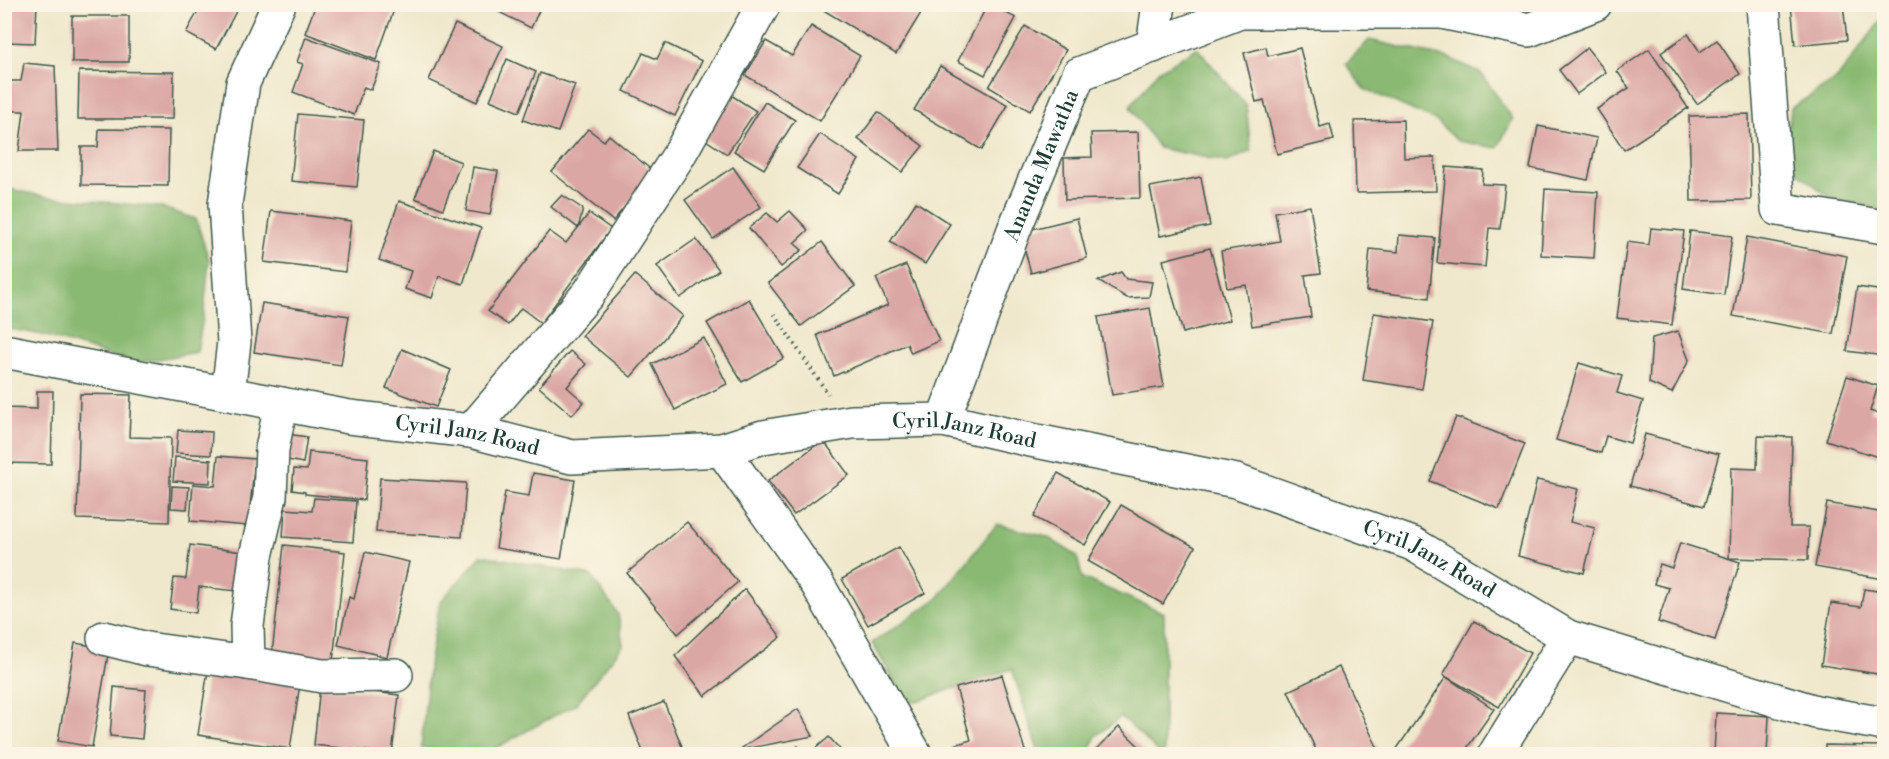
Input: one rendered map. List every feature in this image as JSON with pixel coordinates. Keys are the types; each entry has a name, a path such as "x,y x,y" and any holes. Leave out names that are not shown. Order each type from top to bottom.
{"street":[{"path":"228,393 234,342 225,204 243,82 279,4"},
{"path":"471,431 589,293 678,155 764,4"},
{"path":"1153,46 1159,4"},
{"name":"Ananda Mawatha","path":"943,420 1014,230 1079,74 1240,12 1398,8 1442,12 1529,30 1596,4"},
{"path":"1763,4 1778,209 1884,227"},
{"name":"Cyril Janz Road","path":"4,351 349,417 471,431 572,457 722,450 763,437 845,423 943,420 1236,481 1413,544 1568,637 1816,712 1884,724"},
{"path":"248,663 247,626 256,556 270,497 272,449 282,404"},
{"path":"722,450 818,585 915,754"},
{"path":"1495,754 1568,637"},
{"path":"104,638 147,649 322,676 396,675"}],"path":[{"path":"774,314 824,386 845,423"}],"green space":[{"path":"1884,16 1884,210 1832,199 1784,162 1791,108 1837,79"},
{"path":"1369,40 1449,58 1481,73 1513,119 1497,148 1458,141 1435,120 1364,89 1346,64"},
{"path":"1197,48 1246,105 1251,151 1227,162 1159,148 1130,107 1158,71"},
{"path":"4,188 48,197 160,207 196,219 209,260 197,352 135,363 43,335 5,328"},
{"path":"997,524 1047,537 1077,556 1082,578 1164,613 1164,754 1161,754 1121,717 1096,736 1088,754 1039,754 1012,669 908,704 872,643 938,598"},
{"path":"482,555 591,576 618,614 623,645 576,704 485,754 460,754 421,748 429,665 440,602"}],"building":[{"path":"4,4 37,4 35,43 4,42"},
{"path":"202,4 240,4 216,49 186,33"},
{"path":"316,4 396,4 376,60 305,33"},
{"path":"483,4 542,4 531,28"},
{"path":"822,4 918,4 924,8 896,54 820,8"},
{"path":"988,4 1016,18 985,75 958,61"},
{"path":"1466,4 1512,4 1510,15"},
{"path":"1791,4 1843,4 1847,40 1795,45"},
{"path":"72,16 129,16 129,62 72,62"},
{"path":"455,24 503,46 477,102 429,80"},
{"path":"811,26 860,56 820,121 745,75 766,41 792,56"},
{"path":"1025,26 1066,50 1030,111 989,87"},
{"path":"1688,34 1700,52 1717,40 1740,74 1697,104 1661,53"},
{"path":"306,37 381,64 371,90 364,87 354,115 293,92 303,64 297,62"},
{"path":"665,43 702,61 675,116 624,91 643,53 657,59"},
{"path":"1266,47 1268,56 1300,48 1320,127 1330,124 1334,140 1277,154 1264,100 1256,102 1244,53"},
{"path":"1587,48 1606,72 1577,94 1559,70"},
{"path":"1649,49 1688,108 1624,150 1597,109 1629,88 1617,71"},
{"path":"507,59 536,72 519,112 490,100"},
{"path":"24,63 55,66 58,151 19,151 24,111 4,111 4,81 21,81"},
{"path":"940,66 1008,105 982,150 914,110"},
{"path":"79,71 174,72 173,119 78,119"},
{"path":"540,73 575,85 558,132 523,120"},
{"path":"731,95 756,111 727,154 703,138"},
{"path":"765,102 795,120 764,169 734,151"},
{"path":"878,112 923,146 902,172 858,139"},
{"path":"298,114 364,120 357,187 291,181"},
{"path":"1749,114 1751,200 1691,201 1689,116"},
{"path":"1403,120 1404,158 1435,157 1436,191 1356,193 1354,121"},
{"path":"1538,126 1597,138 1588,180 1530,168"},
{"path":"99,129 169,130 168,186 81,185 81,147 98,147"},
{"path":"588,129 604,141 609,135 654,172 613,221 552,172"},
{"path":"1138,132 1140,198 1065,200 1064,158 1092,157 1091,133"},
{"path":"820,134 859,160 838,194 797,168"},
{"path":"433,151 461,162 443,209 415,198"},
{"path":"473,167 498,171 490,215 466,211"},
{"path":"733,167 761,207 713,239 685,200"},
{"path":"1446,167 1483,170 1482,184 1505,185 1500,229 1489,228 1485,267 1437,263"},
{"path":"1201,177 1210,226 1160,236 1150,187"},
{"path":"1545,189 1598,192 1594,258 1541,255"},
{"path":"562,195 583,209 578,228 551,207"},
{"path":"399,201 481,228 463,284 439,276 432,298 405,289 411,271 379,260"},
{"path":"916,202 950,224 925,264 890,242"},
{"path":"1310,206 1321,273 1305,275 1311,317 1252,326 1246,285 1227,288 1221,251 1280,241 1275,212"},
{"path":"271,211 351,221 345,272 264,262"},
{"path":"790,211 808,230 794,243 802,250 781,267 749,228 767,213 777,222"},
{"path":"589,213 611,229 541,323 521,308 508,325 488,311 549,231 566,243"},
{"path":"1077,218 1087,258 1031,273 1020,232"},
{"path":"1651,228 1684,231 1672,325 1617,318 1627,242 1649,245"},
{"path":"1690,231 1732,236 1724,295 1683,289"},
{"path":"1399,235 1435,238 1429,298 1366,291 1370,249 1398,252"},
{"path":"1747,237 1847,256 1833,334 1733,316"},
{"path":"696,239 719,270 680,298 657,266"},
{"path":"822,242 855,286 801,326 768,283"},
{"path":"1210,248 1230,320 1183,333 1163,260"},
{"path":"906,265 939,341 911,353 907,344 834,376 817,335 888,305 876,278"},
{"path":"1121,272 1126,279 1152,282 1149,297 1127,298 1098,281"},
{"path":"635,275 683,316 631,377 582,336"},
{"path":"1857,287 1884,291 1884,356 1847,351"},
{"path":"749,299 784,358 742,382 707,323"},
{"path":"262,303 349,316 341,365 254,352"},
{"path":"1150,308 1164,387 1112,395 1098,317"},
{"path":"1374,313 1433,322 1422,389 1363,380"},
{"path":"1678,331 1689,360 1672,393 1649,383 1652,338"},
{"path":"704,338 727,384 675,410 652,364"},
{"path":"402,349 451,370 436,407 386,388"},
{"path":"570,351 586,364 567,387 584,402 572,415 539,387"},
{"path":"1579,363 1622,376 1617,393 1643,401 1630,443 1606,436 1601,453 1556,440"},
{"path":"1847,376 1878,386 1870,411 1884,416 1884,459 1826,440"},
{"path":"37,391 53,391 51,464 4,463 4,408 37,409"},
{"path":"80,394 131,395 129,437 171,438 169,522 77,519"},
{"path":"1456,417 1525,444 1499,509 1430,481"},
{"path":"178,430 212,432 211,455 176,453"},
{"path":"287,434 307,437 303,463 283,459"},
{"path":"1645,434 1719,454 1704,506 1630,486"},
{"path":"1758,436 1792,437 1790,527 1809,527 1808,560 1729,558 1731,468 1757,469"},
{"path":"823,440 849,475 794,515 768,481"},
{"path":"309,452 368,458 364,500 305,494 305,492 292,490 294,469 307,470"},
{"path":"218,456 255,459 248,526 190,521 193,484 215,486"},
{"path":"175,457 211,460 210,483 173,481"},
{"path":"533,473 575,480 561,559 496,548 505,492 529,496"},
{"path":"1058,473 1110,502 1085,545 1034,517"},
{"path":"380,478 466,483 462,537 376,532"},
{"path":"1537,480 1578,489 1570,522 1595,528 1584,573 1518,556"},
{"path":"172,486 189,487 187,509 171,508"},
{"path":"314,498 356,501 353,542 283,537 285,509 312,511"},
{"path":"1827,503 1884,513 1884,579 1815,567"},
{"path":"1121,505 1195,547 1163,604 1088,561"},
{"path":"687,522 738,582 678,634 627,573"},
{"path":"1680,543 1740,562 1715,640 1658,622 1669,588 1654,584 1660,564 1672,568"},
{"path":"190,545 242,552 237,591 199,587 196,613 170,609 174,578 186,579"},
{"path":"284,545 345,552 333,661 272,654"},
{"path":"899,547 925,593 868,625 842,579"},
{"path":"365,552 409,562 387,657 338,645 349,597 354,599"},
{"path":"745,589 781,637 705,696 675,656"},
{"path":"1864,589 1884,592 1884,675 1821,665 1831,603 1861,607"},
{"path":"1474,621 1530,653 1499,707 1443,675"},
{"path":"75,643 109,649 92,747 58,741"},
{"path":"1339,667 1379,751 1371,754 1318,754 1288,691"},
{"path":"208,670 300,684 290,749 198,735"},
{"path":"1002,675 1026,754 957,754 954,745 971,740 956,688"},
{"path":"1446,677 1494,709 1463,754 1394,753"},
{"path":"320,686 399,695 392,754 314,745"},
{"path":"114,687 146,690 142,739 110,736"},
{"path":"664,702 685,754 644,754 629,716"},
{"path":"798,709 813,736 739,750"},
{"path":"1716,713 1769,716 1767,754 1714,754"},
{"path":"1119,727 1147,754 1092,754"},
{"path":"829,737 844,754 809,754"},
{"path":"1825,745 1884,746 1884,754 1825,754"},
{"path":"798,746 805,754 787,754"}]}
